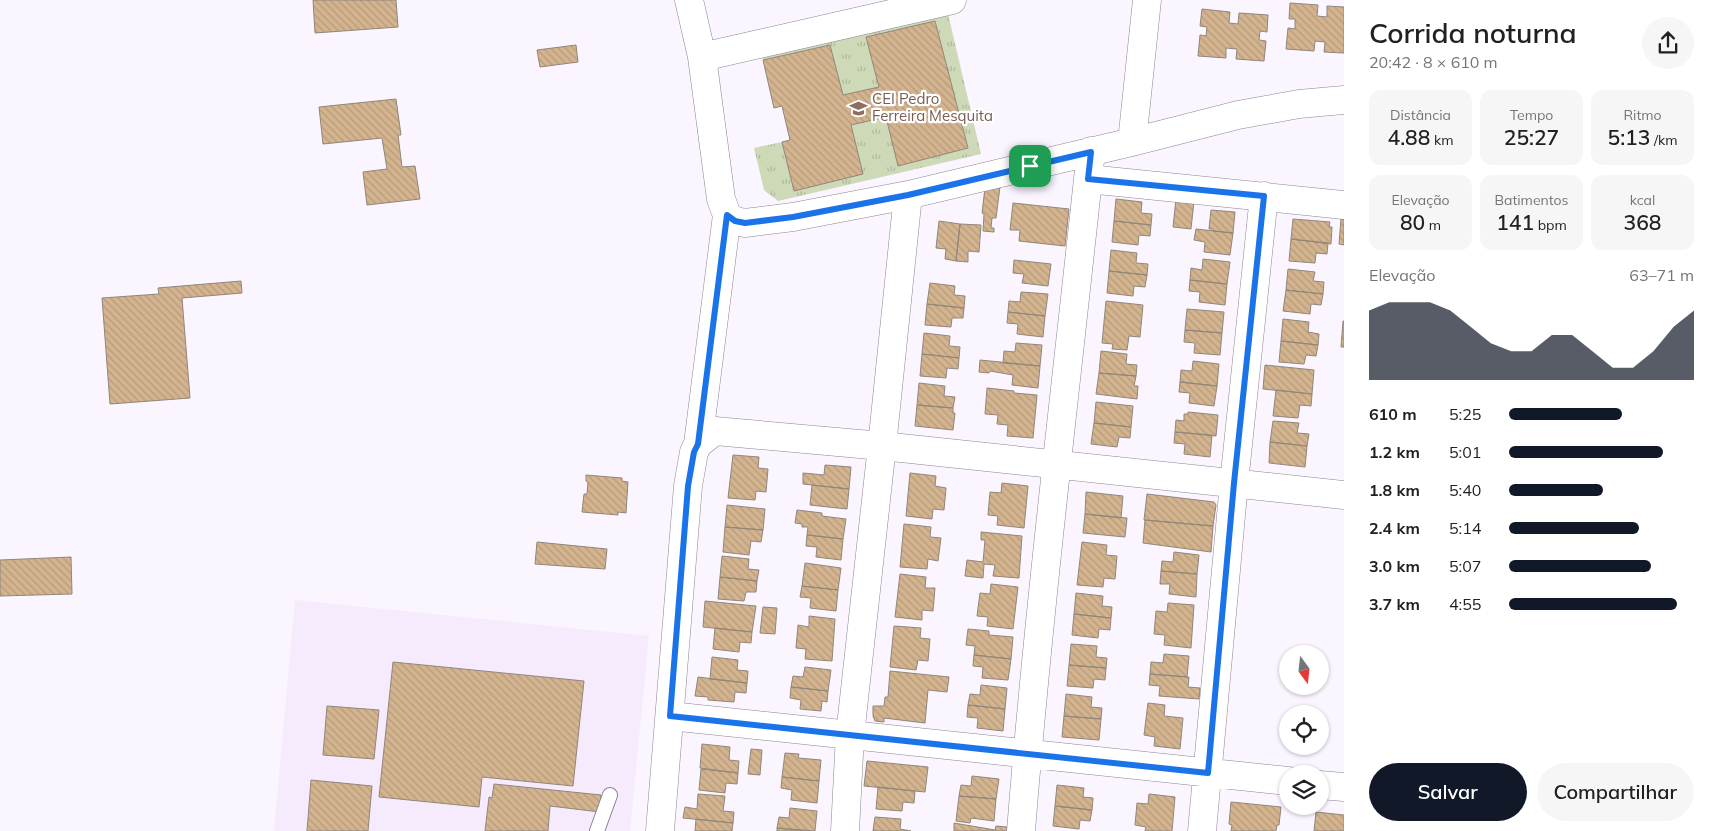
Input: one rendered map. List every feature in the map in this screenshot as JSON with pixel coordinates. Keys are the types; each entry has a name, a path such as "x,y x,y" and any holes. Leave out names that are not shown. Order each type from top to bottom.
{"street":[{"path":"660,831 688,486 694,452 698,444 727,215 721,199 702,57 689,0"},
{"path":"702,57 952,0"},
{"path":"1132,142 1147,0"},
{"path":"727,215 735,221 745,223 793,217 908,195 1238,115 1300,104 1344,100"},
{"path":"1021,831 1056,465 1091,152"},
{"path":"1088,179 1344,205"},
{"path":"845,831 850,735 908,195"},
{"path":"1202,831 1234,483 1264,196"},
{"path":"698,444 714,431 882,446 1344,495"},
{"path":"670,716 1279,781"},
{"path":"1329,786 1344,788"}],"lane":[{"path":"597,831 610,795"}],"shaded area":[{"path":"295,600 649,636 630,831 274,831"}],"green space":[{"path":"948,14 981,154 778,201 764,190 754,148 782,142 794,190 851,125 886,117 898,165 968,148 935,21 867,37 879,87 843,95 830,45 763,60 762,56"}],"building":[{"path":"313,0 396,0 398,27 315,33"},
{"path":"1290,3 1318,5 1317,16 1327,17 1327,6 1344,7 1344,53 1324,52 1325,42 1315,41 1314,51 1286,49 1288,28 1295,29 1295,19 1289,19"},
{"path":"1202,9 1230,12 1229,23 1238,24 1239,13 1268,15 1267,32 1260,31 1259,40 1266,41 1264,61 1236,59 1237,49 1226,48 1226,58 1198,56 1200,35 1206,36 1207,27 1200,26"},
{"name":"CEI Pedro Ferreira Mesquita","path":"935,21 968,148 898,166 886,117 851,125 863,174 794,191 782,142 790,140 782,106 774,108 763,60 830,45 843,95 879,87 866,37"},
{"path":"576,45 578,62 540,67 537,50"},
{"path":"396,99 401,135 398,135 402,167 415,166 420,199 367,205 363,172 387,169 382,138 323,144 319,107"},
{"path":"1000,187 996,218 992,218 991,228 994,228 994,232 983,231 984,214 982,213 985,188"},
{"path":"1116,199 1142,202 1141,213 1152,214 1151,225 1114,221"},
{"path":"1176,199 1194,201 1191,229 1173,227"},
{"path":"1013,203 1069,209 1065,246 1019,241 1020,230 1010,230"},
{"path":"1211,210 1235,212 1233,233 1209,229"},
{"path":"1293,219 1330,222 1329,227 1332,227 1331,244 1291,239"},
{"path":"1341,219 1344,220 1344,245 1339,244"},
{"path":"939,221 960,224 956,261 945,259 946,249 936,248"},
{"path":"1114,221 1151,225 1150,236 1139,235 1138,245 1112,242"},
{"path":"960,224 981,225 979,252 968,251 968,262 956,261"},
{"path":"1196,229 1233,233 1230,255 1204,252 1205,242 1194,240"},
{"path":"1291,239 1328,243 1327,254 1316,253 1315,263 1289,261"},
{"path":"1111,250 1137,253 1136,263 1148,264 1147,275 1109,271"},
{"path":"1203,259 1230,262 1227,284 1190,280 1191,268 1202,270"},
{"path":"1014,260 1051,264 1048,286 1022,283 1024,274 1013,273"},
{"path":"1288,269 1315,272 1313,281 1324,282 1323,294 1286,290"},
{"path":"1109,271 1147,275 1145,287 1134,286 1133,296 1107,293"},
{"path":"1190,280 1227,284 1225,305 1199,302 1200,292 1189,291"},
{"path":"241,281 242,293 182,298 190,398 110,404 102,298 159,294 158,288"},
{"path":"930,283 955,286 954,295 965,296 964,308 927,304"},
{"path":"1286,290 1323,294 1321,305 1311,304 1310,314 1283,311"},
{"path":"1021,292 1048,294 1045,316 1008,312 1009,301 1020,302"},
{"path":"1106,301 1143,305 1140,337 1129,336 1127,350 1112,349 1113,344 1102,343"},
{"path":"927,304 964,308 963,318 952,318 951,327 925,325"},
{"path":"1187,309 1224,312 1222,333 1185,330"},
{"path":"1008,312 1045,316 1043,337 1017,334 1018,324 1007,323"},
{"path":"1283,319 1309,322 1308,332 1319,334 1318,345 1281,341"},
{"path":"1343,321 1344,347 1341,347"},
{"path":"1185,330 1222,333 1220,355 1194,353 1195,343 1184,342"},
{"path":"924,333 950,336 949,346 960,347 959,358 922,354"},
{"path":"1281,341 1318,345 1316,356 1306,355 1304,364 1279,362"},
{"path":"1016,343 1042,345 1040,366 1003,363 1004,351 1015,352"},
{"path":"1101,351 1127,354 1126,364 1137,365 1136,376 1099,373"},
{"path":"922,354 959,358 958,369 947,368 946,378 920,376"},
{"path":"980,360 1040,366 1038,388 1012,385 1013,375 990,371 989,373 979,372"},
{"path":"1193,361 1219,364 1217,386 1180,382 1181,370 1192,371"},
{"path":"1265,365 1314,370 1312,394 1263,389"},
{"path":"1099,373 1136,376 1134,386 1138,386 1137,399 1096,394"},
{"path":"1180,382 1217,386 1214,406 1189,403 1190,393 1179,392"},
{"path":"919,383 945,386 944,396 955,397 953,408 917,405"},
{"path":"987,388 1037,395 1033,438 1007,436 1008,425 997,424 998,415 985,414"},
{"path":"1276,390 1312,394 1311,406 1300,405 1298,418 1273,416"},
{"path":"1096,402 1133,406 1131,427 1094,423"},
{"path":"917,405 953,408 953,413 955,413 953,430 915,426"},
{"path":"1188,412 1218,415 1216,436 1175,432 1176,420 1184,421 1184,414 1188,414"},
{"path":"1273,421 1299,423 1297,433 1309,434 1307,446 1270,442"},
{"path":"1094,423 1131,427 1130,438 1119,437 1117,447 1091,444"},
{"path":"1175,432 1212,435 1210,457 1184,454 1185,444 1174,443"},
{"path":"1270,442 1307,446 1305,467 1269,463"},
{"path":"733,455 759,457 758,468 768,469 766,492 756,491 755,500 728,498"},
{"path":"825,465 851,467 849,489 803,484 803,473 824,475"},
{"path":"910,473 936,476 935,486 946,488 944,510 933,509 932,519 906,516"},
{"path":"586,475 622,478 622,481 628,482 626,513 618,512 618,515 582,512 584,494 587,494 588,482 586,481"},
{"path":"1002,483 1028,486 1024,528 997,525 998,516 988,515 990,492 1001,493"},
{"path":"812,485 849,489 847,509 810,505"},
{"path":"1086,492 1123,496 1121,518 1085,514"},
{"path":"1147,494 1214,502 1216,505 1213,526 1144,520"},
{"path":"727,505 765,509 763,530 725,527"},
{"path":"797,510 822,513 822,516 846,519 843,539 807,535 808,527 802,527 802,524 795,523"},
{"path":"1085,514 1127,518 1125,537 1083,533"},
{"path":"1145,520 1213,526 1211,552 1143,543"},
{"path":"904,524 931,527 930,537 941,538 938,561 928,559 927,569 900,567"},
{"path":"725,527 763,530 761,542 751,541 749,555 723,552"},
{"path":"981,532 1022,536 1019,578 993,576 995,565 984,564 983,578 965,576 967,560 983,562 985,540 981,540"},
{"path":"807,535 843,539 841,560 816,557 817,547 806,546"},
{"path":"537,542 607,549 605,569 535,564"},
{"path":"1082,542 1107,545 1106,555 1117,556 1115,579 1104,578 1103,587 1077,585"},
{"path":"1174,552 1199,555 1197,574 1161,571 1162,561 1173,562"},
{"path":"722,556 749,559 748,569 759,570 757,581 720,577"},
{"path":"71,557 72,594 0,596 0,560"},
{"path":"805,563 841,568 838,590 802,586"},
{"path":"1161,571 1197,574 1196,597 1169,594 1170,584 1160,584"},
{"path":"900,574 926,577 925,588 935,588 933,611 922,610 922,620 895,617"},
{"path":"720,577 757,581 756,592 746,592 744,601 718,599"},
{"path":"991,584 1018,587 1013,629 987,626 988,617 977,616 980,593 990,594"},
{"path":"802,586 838,590 836,611 810,608 811,598 800,597"},
{"path":"1076,593 1103,596 1102,606 1112,607 1111,618 1074,614"},
{"path":"705,601 756,606 752,632 703,627"},
{"path":"1168,603 1194,605 1191,648 1164,645 1165,635 1154,634 1156,611 1167,612"},
{"path":"763,607 777,608 775,634 760,633"},
{"path":"1074,614 1111,618 1110,630 1099,629 1098,638 1072,635"},
{"path":"809,616 835,619 832,661 805,659 806,649 796,648 798,625 809,627"},
{"path":"894,626 921,628 920,638 930,639 928,661 918,660 916,670 890,667"},
{"path":"715,628 752,632 751,643 740,642 739,652 713,649"},
{"path":"968,629 989,631 989,635 1013,637 1011,659 974,655 975,646 966,645"},
{"path":"1071,644 1097,646 1096,657 1107,658 1106,668 1069,665"},
{"path":"1164,654 1189,656 1187,677 1150,674 1151,662 1163,663"},
{"path":"974,655 1011,659 1008,680 982,678 983,667 973,666"},
{"path":"712,657 738,660 737,670 748,671 747,683 710,679"},
{"path":"393,662 584,681 573,786 482,777 479,807 379,797"},
{"path":"1069,665 1106,668 1105,680 1094,679 1093,688 1067,686"},
{"path":"805,667 831,670 828,691 791,687 793,676 803,677"},
{"path":"890,671 949,677 947,692 928,690 925,723 884,718 884,722 875,721 873,706 884,706 885,697 888,697"},
{"path":"1150,674 1189,677 1188,687 1200,688 1199,699 1159,696 1160,686 1149,685"},
{"path":"698,677 747,683 746,693 735,692 734,702 708,700 708,697 695,696"},
{"path":"981,685 1007,688 1005,709 968,705 970,694 980,695"},
{"path":"791,687 828,691 827,702 822,701 821,711 800,709 801,700 790,698"},
{"path":"1066,694 1092,697 1091,707 1102,708 1101,719 1064,716"},
{"path":"1148,703 1165,705 1164,716 1183,718 1180,749 1154,746 1155,737 1144,735"},
{"path":"968,705 1005,709 1003,731 977,728 978,718 967,717"},
{"path":"327,706 379,710 374,759 323,755"},
{"path":"1064,716 1101,719 1099,740 1062,737"},
{"path":"702,744 730,747 729,760 739,761 738,773 700,768"},
{"path":"751,749 762,750 760,775 748,774"},
{"path":"785,753 799,754 798,758 821,760 819,781 782,777"},
{"path":"867,761 928,767 925,792 864,786"},
{"path":"701,769 738,773 737,784 726,783 725,793 699,790"},
{"path":"972,776 999,779 996,799 959,796 961,785 971,786"},
{"path":"782,777 819,781 817,803 791,800 792,790 781,788"},
{"path":"311,780 372,786 368,831 307,831"},
{"path":"494,784 601,795 600,812 550,806 548,831 485,831 489,797 492,798"},
{"path":"1057,785 1084,788 1083,797 1093,798 1092,810 1055,806"},
{"path":"878,787 915,791 914,803 903,802 902,811 876,809"},
{"path":"698,794 725,796 723,811 734,812 733,823 683,818 685,807 697,809"},
{"path":"1149,794 1175,797 1172,831 1145,831 1146,827 1135,825 1137,803 1148,804"},
{"path":"959,796 996,799 994,821 971,818 970,823 956,821"},
{"path":"1231,802 1279,807 1279,825 1277,825 1276,831 1231,831 1232,825 1229,824"},
{"path":"1055,806 1092,810 1090,821 1080,820 1079,829 1053,826"},
{"path":"790,808 817,811 815,831 777,828 779,817 789,818"},
{"path":"1329,813 1344,815 1344,831 1314,831 1316,815 1329,815"},
{"path":"875,817 901,819 900,829 911,831 873,831"},
{"path":"696,819 733,823 732,831 695,831"},
{"path":"954,823 995,830 996,826 1007,827 1007,831 954,831"},
{"path":"777,828 807,831 777,831"}],"place":[{"name":"CEI Pedro Ferreira Mesquita","path":"858,108"}],"route":[{"path":"1091,152 1088,179 1264,196 1234,483 1208,773 670,716 688,486 694,452 698,444 727,215 735,221 745,223 793,217 908,195 1030,166 1091,152"}]}
